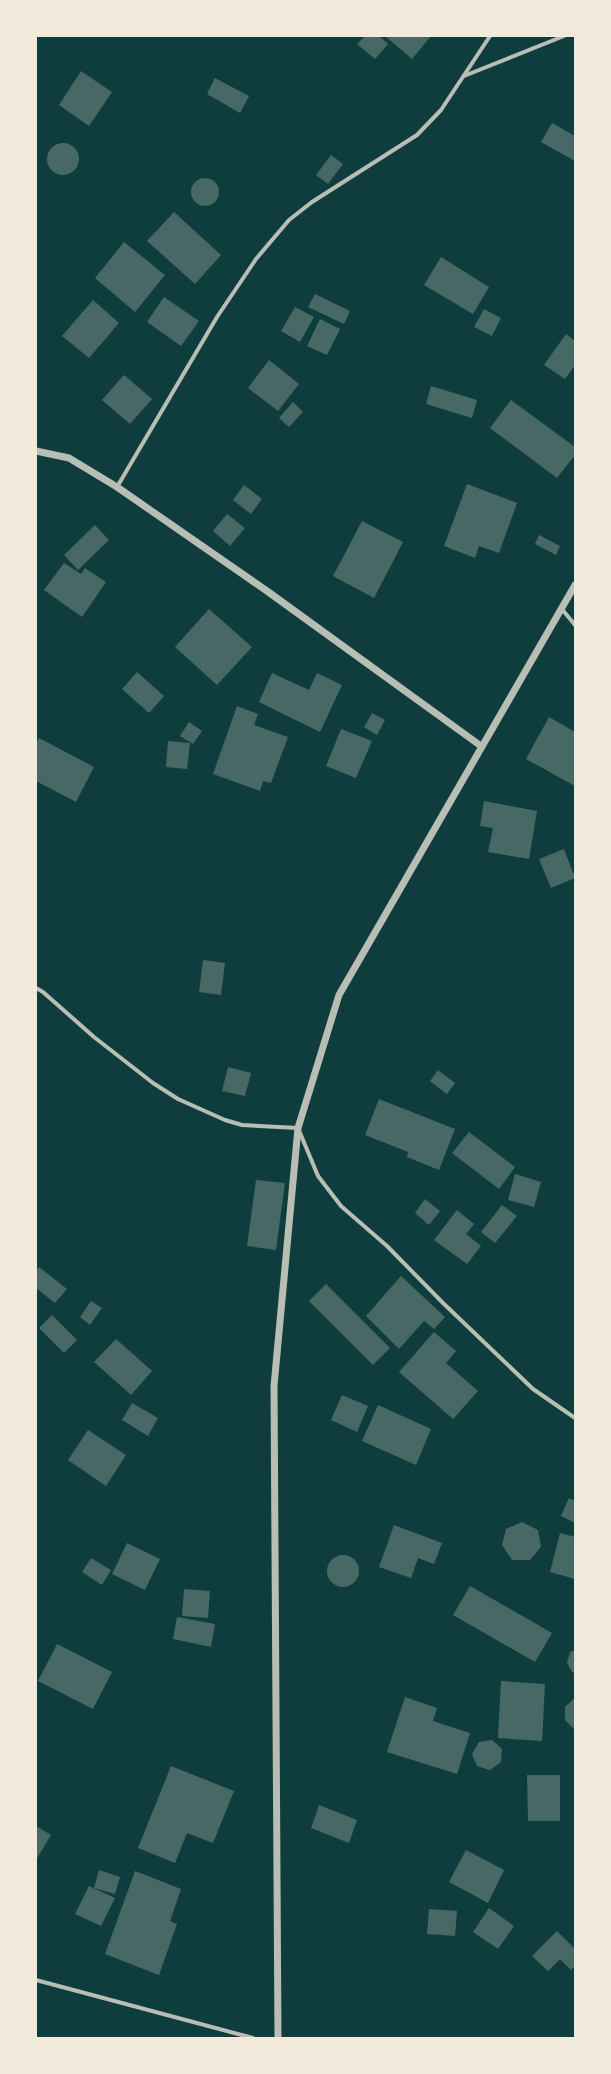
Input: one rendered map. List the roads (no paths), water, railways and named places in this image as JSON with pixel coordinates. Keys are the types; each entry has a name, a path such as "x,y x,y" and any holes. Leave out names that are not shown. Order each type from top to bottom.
{"street":[{"path":"117,487 217,317 256,259 289,220 312,202 417,135 441,110 490,36"},
{"path":"464,76 564,36"},
{"path":"36,451 69,458 117,487 267,591 481,746"},
{"path":"278,2038 274,1386 298,1128 339,995 575,585"},
{"path":"561,607 575,625"},
{"path":"36,988 43,992 94,1037 153,1083 178,1099 225,1120 242,1125 298,1128"},
{"path":"298,1128 318,1176 340,1206 387,1246 443,1303 533,1389 575,1418"},
{"path":"36,1980 253,2038"}]}
